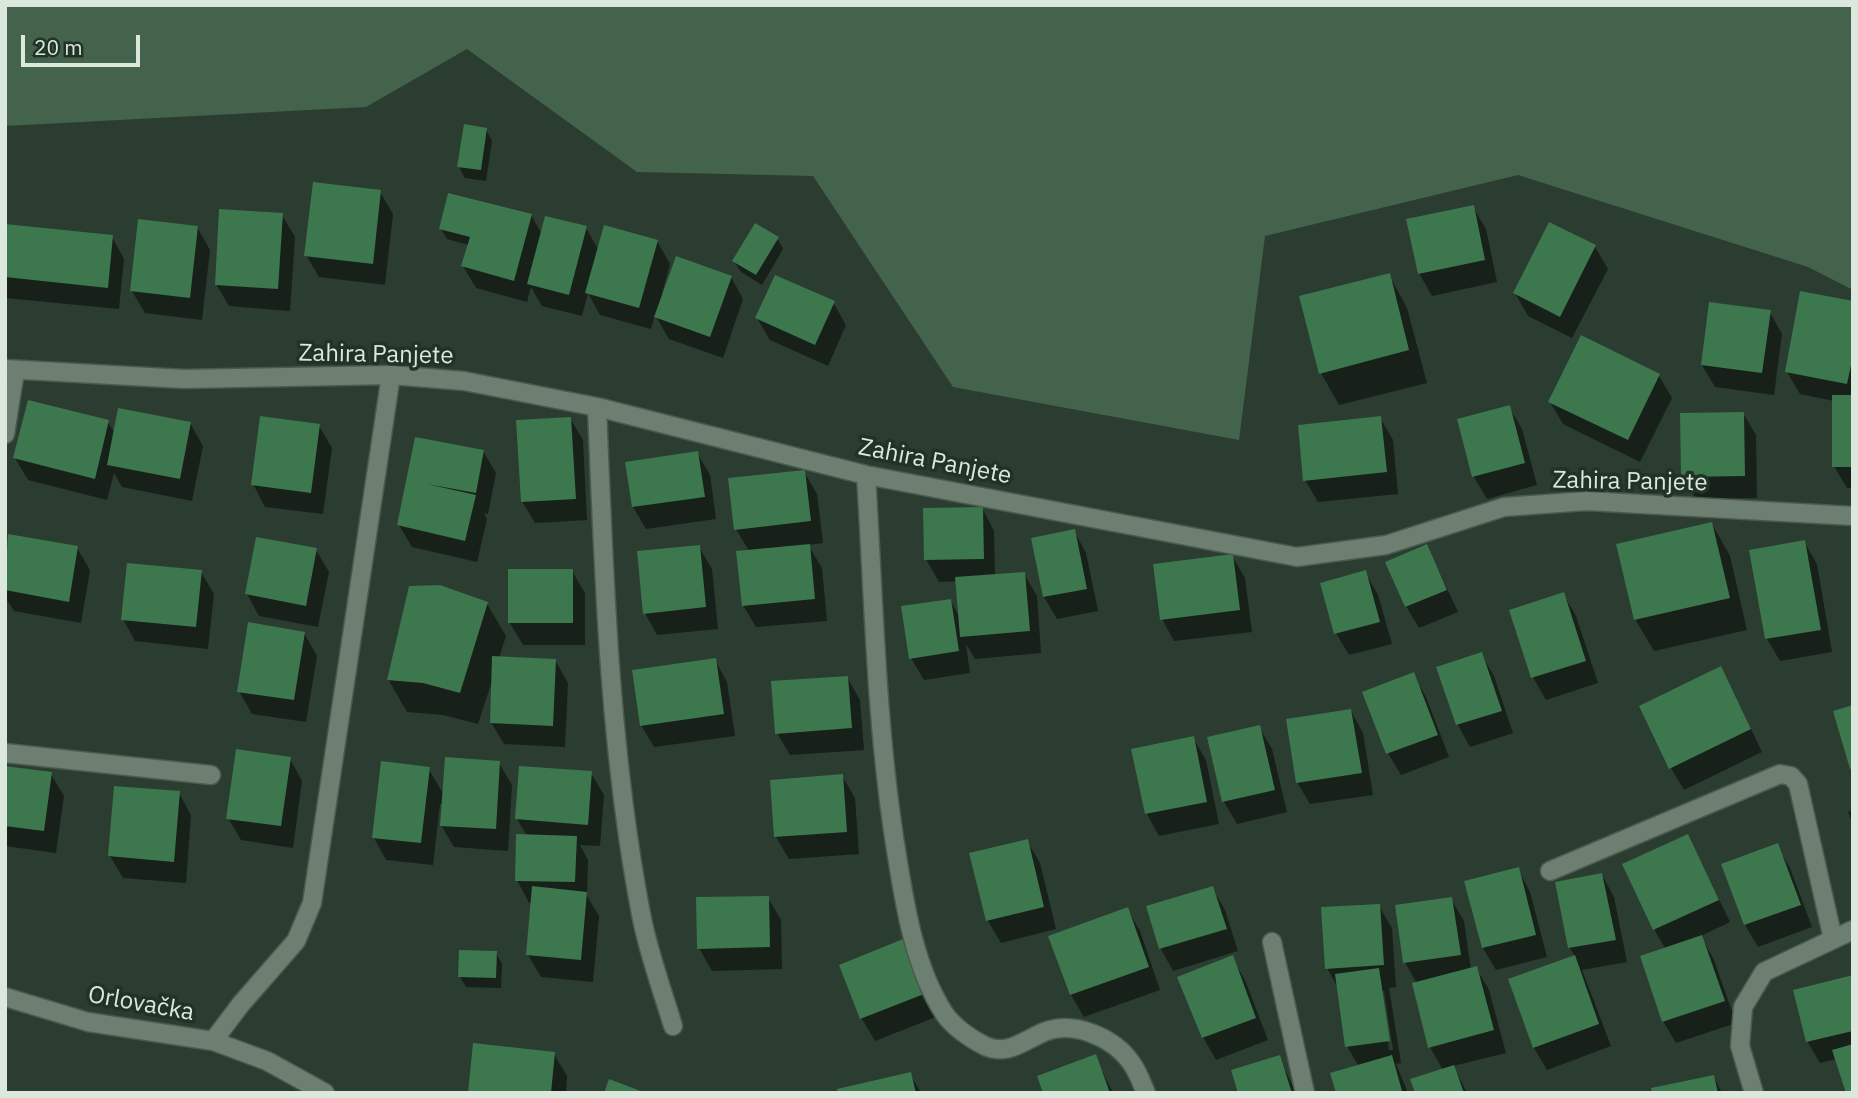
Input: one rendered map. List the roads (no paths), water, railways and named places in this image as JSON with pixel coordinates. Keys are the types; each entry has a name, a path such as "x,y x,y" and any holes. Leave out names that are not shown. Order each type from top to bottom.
{"street":[{"name":"Zahira Panjete","path":"10,370 184,379 391,375 464,381 597,407 866,475 1297,557 1386,545 1504,507 1587,501 1853,516"},
{"path":"5,434 10,370"},
{"path":"213,1041 296,941 312,903 391,375"},
{"path":"597,407 610,680 615,731 641,916 673,1026"},
{"path":"866,475 877,703 886,789 904,900 923,967 944,1014 987,1047 1007,1051 1046,1031 1069,1027 1106,1039 1132,1063 1146,1093"},
{"path":"5,753 211,775"},
{"path":"1550,871 1780,774 1791,776 1798,784 1833,939"},
{"path":"1754,1093 1740,1046 1743,1007 1764,972 1853,930"},
{"path":"1272,942 1305,1093"},
{"name":"Orlovačka","path":"5,997 88,1022 213,1041 267,1061 325,1093"}]}
